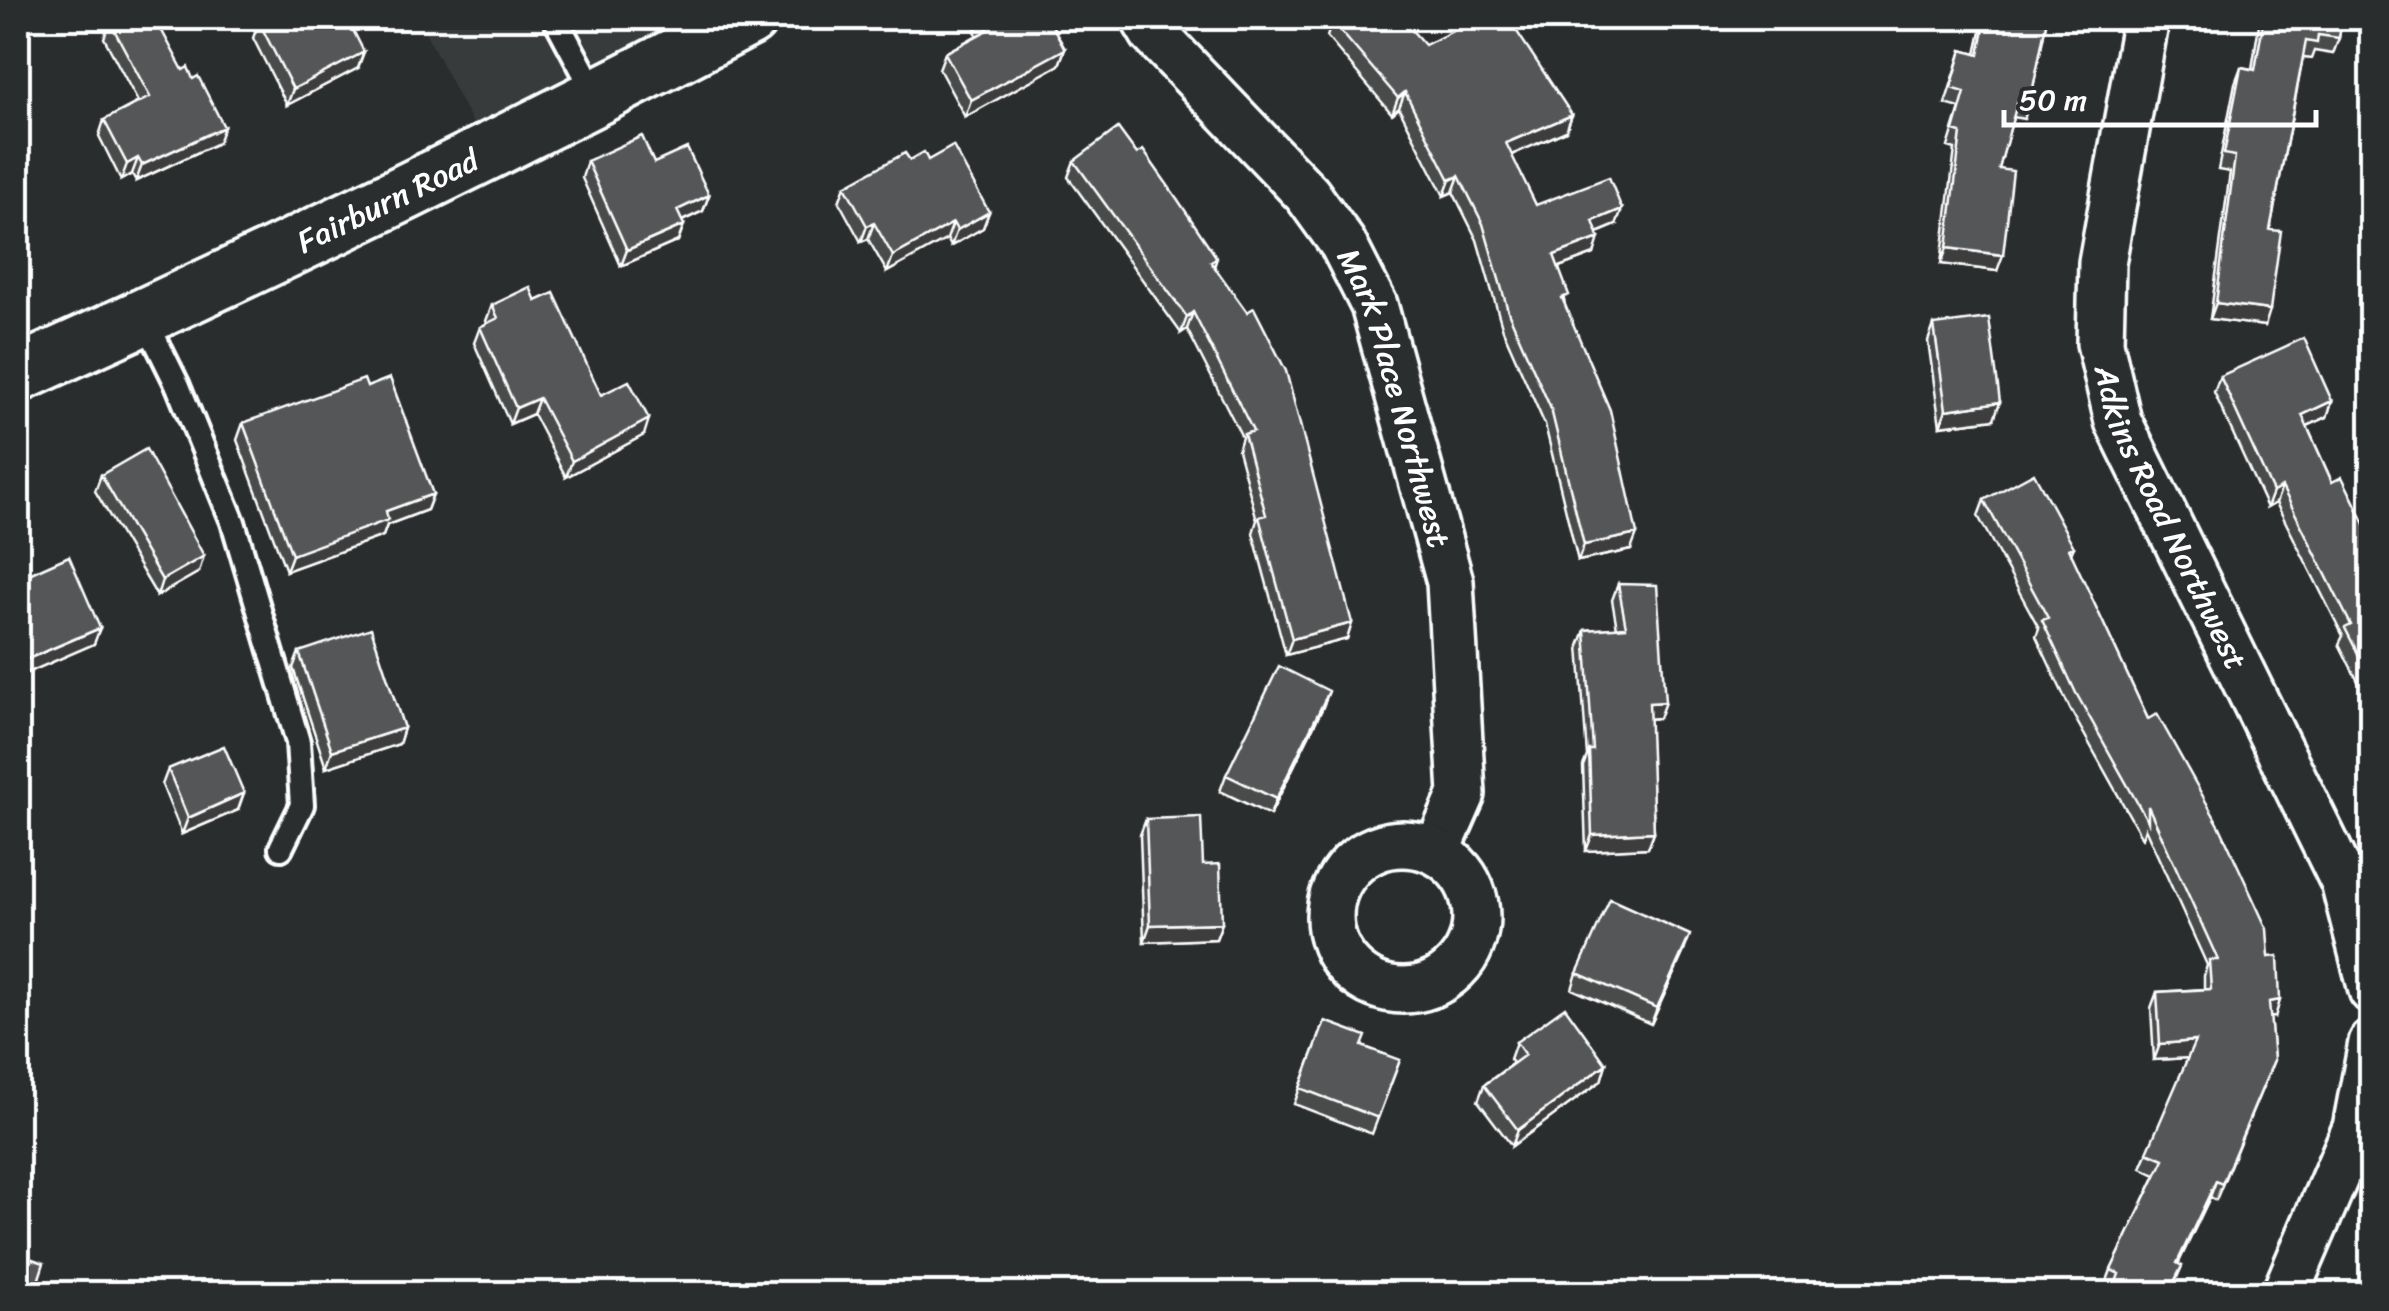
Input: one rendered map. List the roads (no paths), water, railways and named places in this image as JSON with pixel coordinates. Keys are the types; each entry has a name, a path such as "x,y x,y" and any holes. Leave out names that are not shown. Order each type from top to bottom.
{"street":[{"name":"Fairburn Road","path":"18,374 598,97 750,18"},
{"name":"Mark Place Northwest","path":"1144,18 1153,33 1308,194 1343,244 1374,305 1450,582 1462,794 1437,851"},
{"name":"Adkins Road Northwest","path":"2146,18 2102,263 2100,343 2118,421 2344,882 2372,990"},
{"path":"2286,1294 2356,1128 2372,1043"}],"lane":[{"path":"555,18 598,97"},
{"path":"144,317 178,386 233,522 298,742 302,806 281,848"}]}
